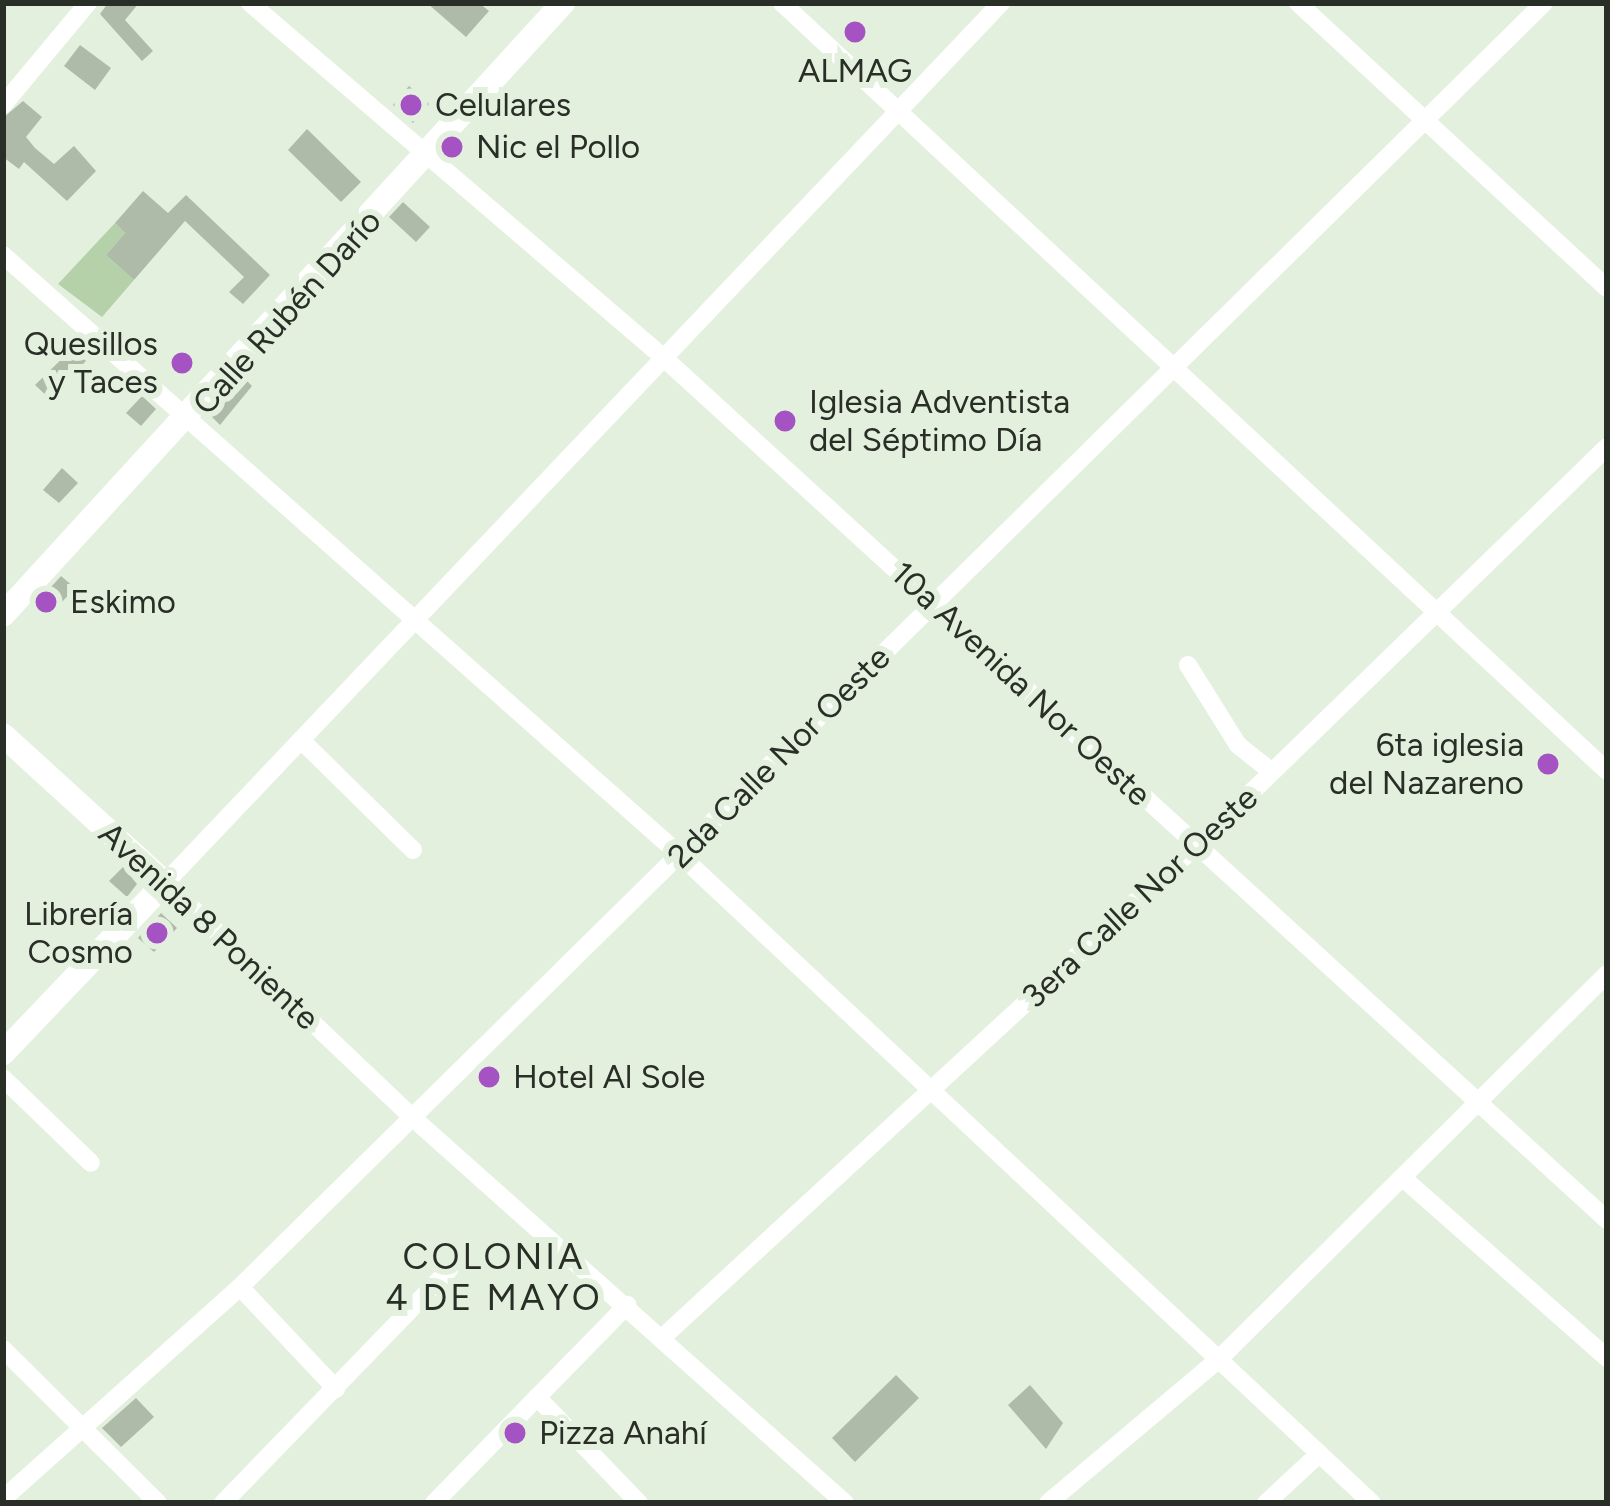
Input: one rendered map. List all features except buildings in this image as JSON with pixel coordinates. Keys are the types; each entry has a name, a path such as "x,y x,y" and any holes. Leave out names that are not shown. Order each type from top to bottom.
{"street":[{"path":"3,105 88,3"},
{"name":"10a Avenida Nor Oeste","path":"250,3 664,358 1606,1216"},
{"name":"Calle Rubén Darío","path":"511,52 544,3"},
{"name":"Calle Rubén Darío","path":"3,615 17,586 185,412 511,52 563,3"},
{"path":"782,3 902,107 1435,614 1607,771"},
{"path":"3,1053 1001,3"},
{"path":"1298,3 1607,288"},
{"name":"2da Calle Nor Oeste","path":"3,1498 240,1286 1544,3"},
{"path":"3,254 680,855 1372,1503"},
{"name":"3era Calle Nor Oeste","path":"663,1337 1197,845 1607,447"},
{"path":"1188,665 1238,745 1272,772"},
{"name":"Avenida 8 Poniente","path":"3,735 413,1118 845,1503"},
{"path":"301,740 413,850"},
{"path":"1048,1503 1218,1360 1607,974"},
{"path":"3,1078 91,1162"},
{"path":"1403,1178 1607,1358"},
{"path":"223,1503 449,1270"},
{"path":"240,1286 336,1389"},
{"path":"434,1503 627,1305"},
{"path":"3,1349 158,1503"},
{"path":"537,1397 639,1503"},
{"path":"1266,1503 1319,1454"}],"green space":[{"path":"115,223 125,233 106,255 134,280 102,317 58,284"}],"place":[{"name":"ALMAG","path":"855,32"},
{"name":"Celulares","path":"411,105"},
{"name":"Nic el Pollo","path":"452,147"},
{"name":"Quesillos y Taces","path":"182,363"},
{"name":"Iglesia Adventista del Séptimo Día","path":"785,421"},
{"name":"Eskimo","path":"46,602"},
{"name":"6ta iglesia del Nazareno","path":"1548,764"},
{"name":"Librería Cosmo","path":"157,933"},
{"name":"Hotel Al Sole","path":"489,1077"},
{"name":"Pizza Anahí","path":"515,1433"}],"district":[{"name":"COLONIA 4 DE MAYO","path":"494,1276"}]}
